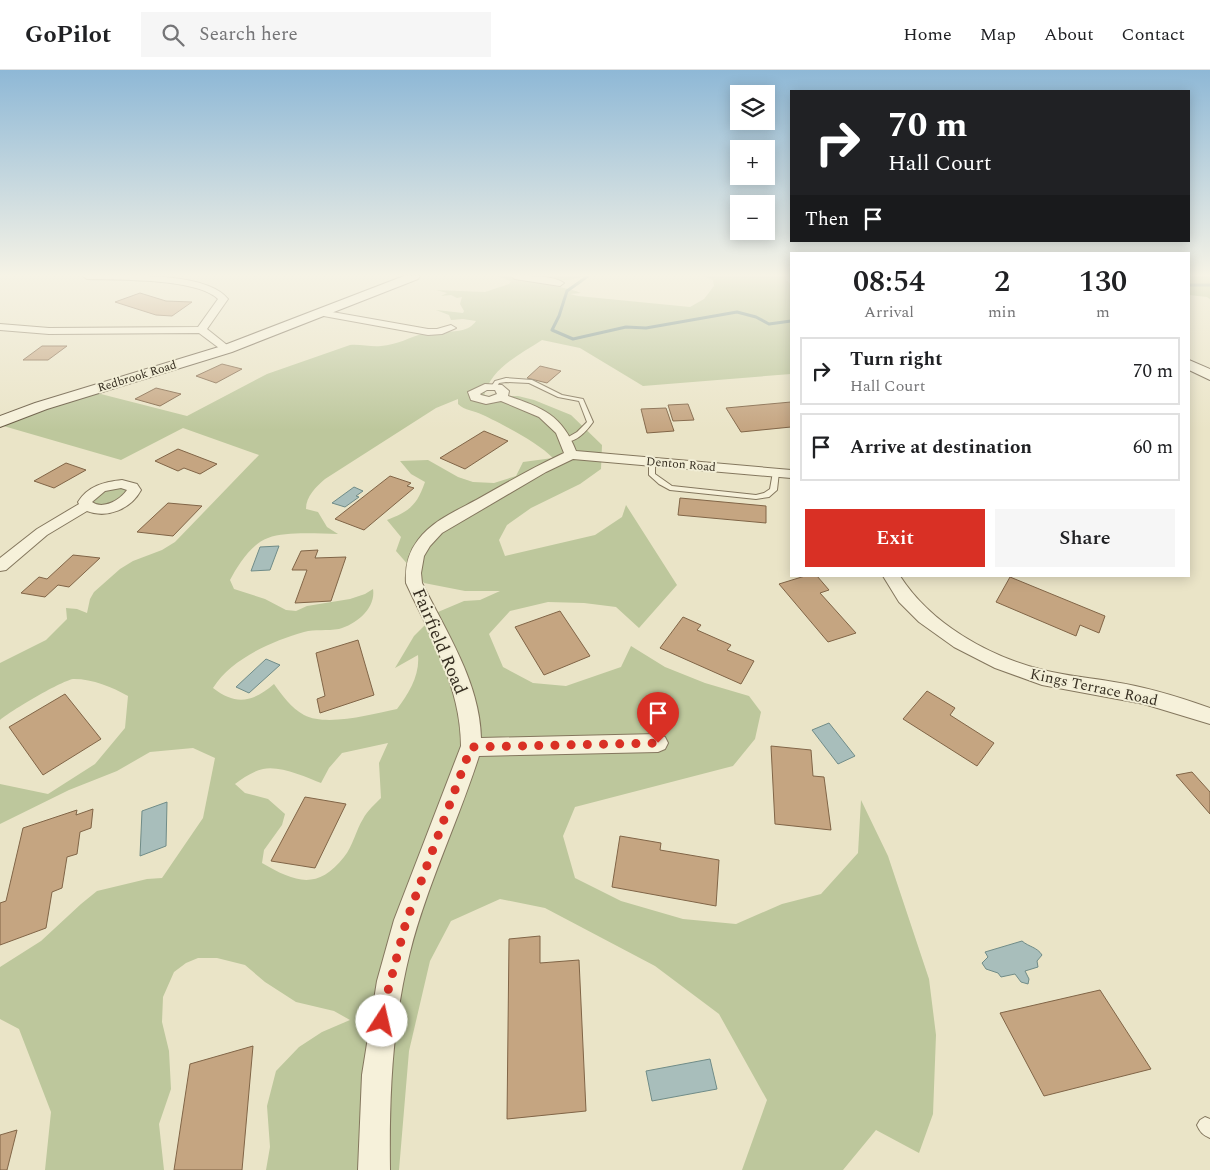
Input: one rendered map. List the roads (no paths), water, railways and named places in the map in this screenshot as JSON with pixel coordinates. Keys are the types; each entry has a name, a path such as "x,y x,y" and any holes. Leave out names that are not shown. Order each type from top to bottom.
{"main road":[{"name":"Redbrook Road","path":"0,422 41,406 227,349 284,327"},
{"path":"1190,365 1210,375"}],"street":[{"path":"4,327 49,331 201,330 227,349"},
{"path":"402,327 428,332 438,332 451,328"},
{"path":"498,392 549,418 561,431 568,448"},
{"name":"Denton Road","path":"568,448 652,462 790,474"},
{"name":"Fairfield Road","path":"374,1170 374,1124 378,1051 384,1006 406,922 471,747 469,714 461,684 414,583 412,569 418,550 433,532 541,469 568,448"},
{"path":"0,566 42,532 86,506"},
{"name":"Kings Terrace Road","path":"892,577 911,604 934,625 976,651 1006,666 1060,682 1155,698 1210,716"},
{"path":"471,747 658,743"}],"lane":[{"path":"498,392 497,382 506,380 530,381 560,396 581,400 590,422 587,428 575,438 568,448"},
{"path":"652,462 652,475 670,488 756,498 766,495 773,490 776,472"}],"water":[{"path":"354,487 363,491 356,496 359,497 345,507 332,503"},
{"path":"279,546 270,570 251,571 260,547"},
{"path":"266,659 280,665 249,693 236,687"},
{"path":"829,723 855,756 838,764 812,730"},
{"path":"167,802 166,846 140,856 142,811"},
{"path":"1022,941 1038,950 1042,955 1037,961 1038,967 1025,971 1029,979 1028,984 1021,982 1015,974 1001,977 998,973 986,969 982,963 988,957 985,952"},
{"path":"710,1059 717,1089 652,1101 646,1071"}],"waterway":[{"path":"553,327 552,330 573,339 625,327"},
{"path":"633,327 650,327"}]}
